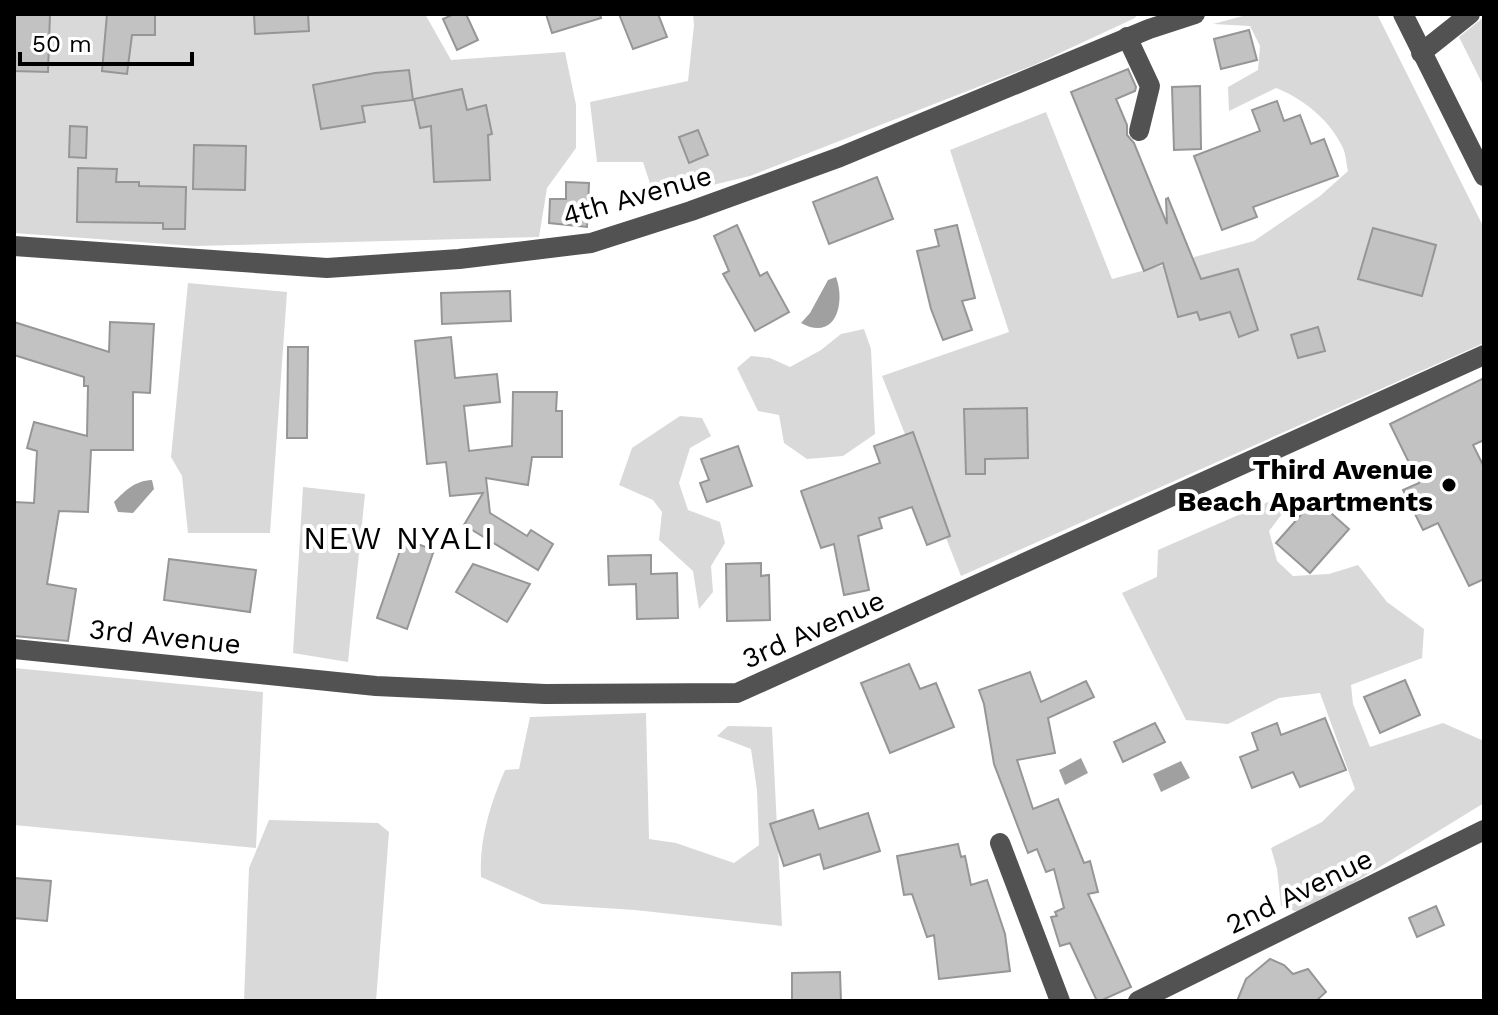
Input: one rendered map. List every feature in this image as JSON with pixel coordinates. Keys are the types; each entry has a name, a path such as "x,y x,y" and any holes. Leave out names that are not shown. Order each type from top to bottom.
{"street":[{"name":"4th Avenue","path":"14,246 327,268 459,259 591,243 840,157 1127,37 1151,21 1195,14"},
{"path":"1403,14 1484,176"},
{"path":"1421,53 1470,14"},
{"path":"1127,37 1150,86 1139,131"},
{"name":"3rd Avenue","path":"14,649 376,686 545,694 737,693 1484,355"},
{"name":"2nd Avenue","path":"1138,1001 1484,830"},
{"path":"1000,843 1060,1001"}],"shaded area":[{"path":"14,14 425,14 451,60 565,52 576,105 576,148 547,188 539,237 194,246 14,233"},
{"path":"693,14 1137,14 1135,18 1034,65 750,176 655,199 643,162 597,162 590,102 688,81"},
{"path":"1250,14 1377,14 1484,228 1484,343 961,576 882,376 1009,332 950,150 1046,112 1112,279 1254,241 1320,196 1348,171 1343,149 1330,127 1314,111 1286,92 1276,88 1229,111 1228,87 1258,70 1260,46 1250,26 1213,24"},
{"path":"1484,17 1484,87 1459,37"},
{"path":"836,277 840,298 830,324 813,328 801,323 828,280"},
{"path":"188,283 287,292 270,533 188,533 182,476 171,457"},
{"path":"864,329 871,349 875,434 843,456 807,459 784,443 779,415 758,411 737,368 751,356 770,358 790,367 821,350 841,334"},
{"path":"680,416 702,418 711,436 690,448 679,483 688,510 720,522 725,543 711,566 713,592 699,609 693,571 659,540 662,512 653,500 619,485 632,448"},
{"path":"152,480 154,489 133,513 118,512 114,502 122,494 135,484"},
{"path":"303,487 365,494 348,662 293,653"},
{"path":"1275,499 1282,514 1269,531 1277,561 1293,576 1329,574 1358,565 1387,602 1424,629 1422,658 1351,685 1353,704 1370,747 1443,723 1484,741 1484,803 1303,914 1281,906 1271,848 1322,822 1355,789 1320,693 1279,698 1228,724 1186,720 1122,593 1157,577 1158,550"},
{"path":"14,668 263,692 256,848 14,825"},
{"path":"646,713 649,839 676,843 734,863 759,845 757,790 751,749 717,736 728,726 772,727 782,926 635,910 542,904 481,877 482,849 490,809 505,770 519,769 530,717"},
{"path":"1081,758 1088,773 1065,785 1059,770"},
{"path":"1181,761 1190,778 1161,792 1153,774"},
{"path":"269,820 378,823 389,832 376,1001 244,1001 249,868"}],"building":[{"path":"14,14 50,14 48,72 14,71"},
{"path":"107,14 155,14 155,35 132,35 127,74 102,71"},
{"path":"254,14 308,14 309,31 255,34"},
{"path":"454,14 466,14 478,40 457,50 443,19"},
{"path":"546,14 600,14 601,18 552,33"},
{"path":"619,14 658,14 667,37 633,49"},
{"path":"1249,30 1257,60 1221,69 1214,39"},
{"path":"1128,69 1135,91 1116,99 1127,125 1127,135 1134,143 1167,224 1168,198 1201,279 1238,269 1258,330 1239,337 1230,312 1200,320 1197,312 1178,317 1163,263 1144,271 1071,92"},
{"path":"409,70 413,100 362,106 365,122 321,129 313,85"},
{"path":"1200,86 1201,149 1174,150 1172,87"},
{"path":"462,89 467,110 486,105 492,134 488,135 490,180 434,182 431,126 420,128 414,99"},
{"path":"1277,101 1284,121 1300,115 1311,144 1324,139 1338,176 1253,207 1257,217 1222,230 1194,156 1260,131 1252,110"},
{"path":"70,126 87,127 86,158 69,157"},
{"path":"698,130 708,155 689,163 679,137"},
{"path":"194,145 246,146 245,190 193,189"},
{"path":"78,168 117,169 116,182 186,187 185,229 163,229 163,223 77,222"},
{"path":"877,177 893,219 829,244 813,202"},
{"path":"566,182 589,183 587,227 549,223 550,199 566,199"},
{"path":"737,225 760,276 767,272 789,312 755,331 723,274 729,271 714,236"},
{"path":"957,225 975,298 962,301 972,330 943,340 931,309 917,251 939,246 935,230"},
{"path":"1373,228 1436,245 1422,296 1358,279"},
{"path":"510,291 511,321 442,324 441,293"},
{"path":"14,322 109,352 110,322 154,324 150,393 133,392 133,450 91,450 88,512 59,511 47,584 76,589 68,641 14,636 14,502 34,503 37,451 27,448 34,422 87,436 88,386 84,386 84,377 14,355"},
{"path":"1318,327 1325,351 1298,358 1291,335"},
{"path":"451,337 455,378 497,374 500,402 464,406 469,451 512,446 513,392 557,392 556,411 562,411 562,457 532,457 528,485 486,478 490,513 527,536 531,530 553,544 538,570 464,525 483,493 450,496 446,462 427,464 415,341"},
{"path":"288,347 308,347 307,438 287,438"},
{"name":"Third Avenue Beach Apartments","path":"1484,378 1484,440 1473,445 1484,467 1484,579 1469,586 1438,523 1423,530 1403,490 1419,483 1390,424"},
{"path":"1027,408 1028,458 985,459 985,474 966,474 964,409"},
{"path":"913,432 950,536 927,545 912,507 879,518 882,528 858,536 869,590 844,595 834,544 821,548 801,491 880,463 874,446"},
{"path":"738,446 752,486 707,502 700,483 709,480 701,459"},
{"path":"1315,499 1349,529 1310,573 1276,543"},
{"path":"404,539 434,550 407,629 377,618"},
{"path":"651,555 651,574 677,573 678,618 637,619 636,584 609,585 608,556"},
{"path":"169,559 256,570 250,612 164,600"},
{"path":"761,563 761,576 769,575 770,620 727,621 726,564"},
{"path":"473,564 530,584 507,622 456,592"},
{"path":"909,664 920,689 936,683 954,727 890,753 861,683"},
{"path":"1030,672 1041,702 1086,681 1094,697 1048,718 1055,753 1017,760 1033,809 1058,799 1084,863 1090,861 1098,892 1088,894 1131,987 1100,1001 1097,1001 1070,943 1060,946 1051,917 1057,916 1055,912 1064,908 1054,869 1046,872 1037,849 1028,853 994,764 979,690"},
{"path":"1405,680 1420,715 1380,733 1364,697"},
{"path":"1325,718 1346,770 1300,787 1293,772 1252,788 1240,757 1258,750 1252,733 1277,723 1281,735"},
{"path":"1155,723 1165,742 1123,762 1114,742"},
{"path":"813,810 819,829 868,813 880,851 824,869 820,854 784,866 770,824"},
{"path":"958,844 961,857 965,856 971,885 987,880 1005,934 1010,971 939,979 934,935 927,937 912,894 904,895 897,856"},
{"path":"14,878 51,881 47,921 14,918"},
{"path":"1436,906 1444,925 1417,937 1409,918"},
{"path":"1270,959 1284,965 1293,974 1308,969 1326,992 1316,1001 1237,1001 1246,979"},
{"path":"840,972 841,1001 792,1001 792,973"}],"place":[{"name":"Third Avenue Beach Apartments","path":"1449,485"}],"district":[{"name":"NEW NYALI","path":"399,538"}]}
